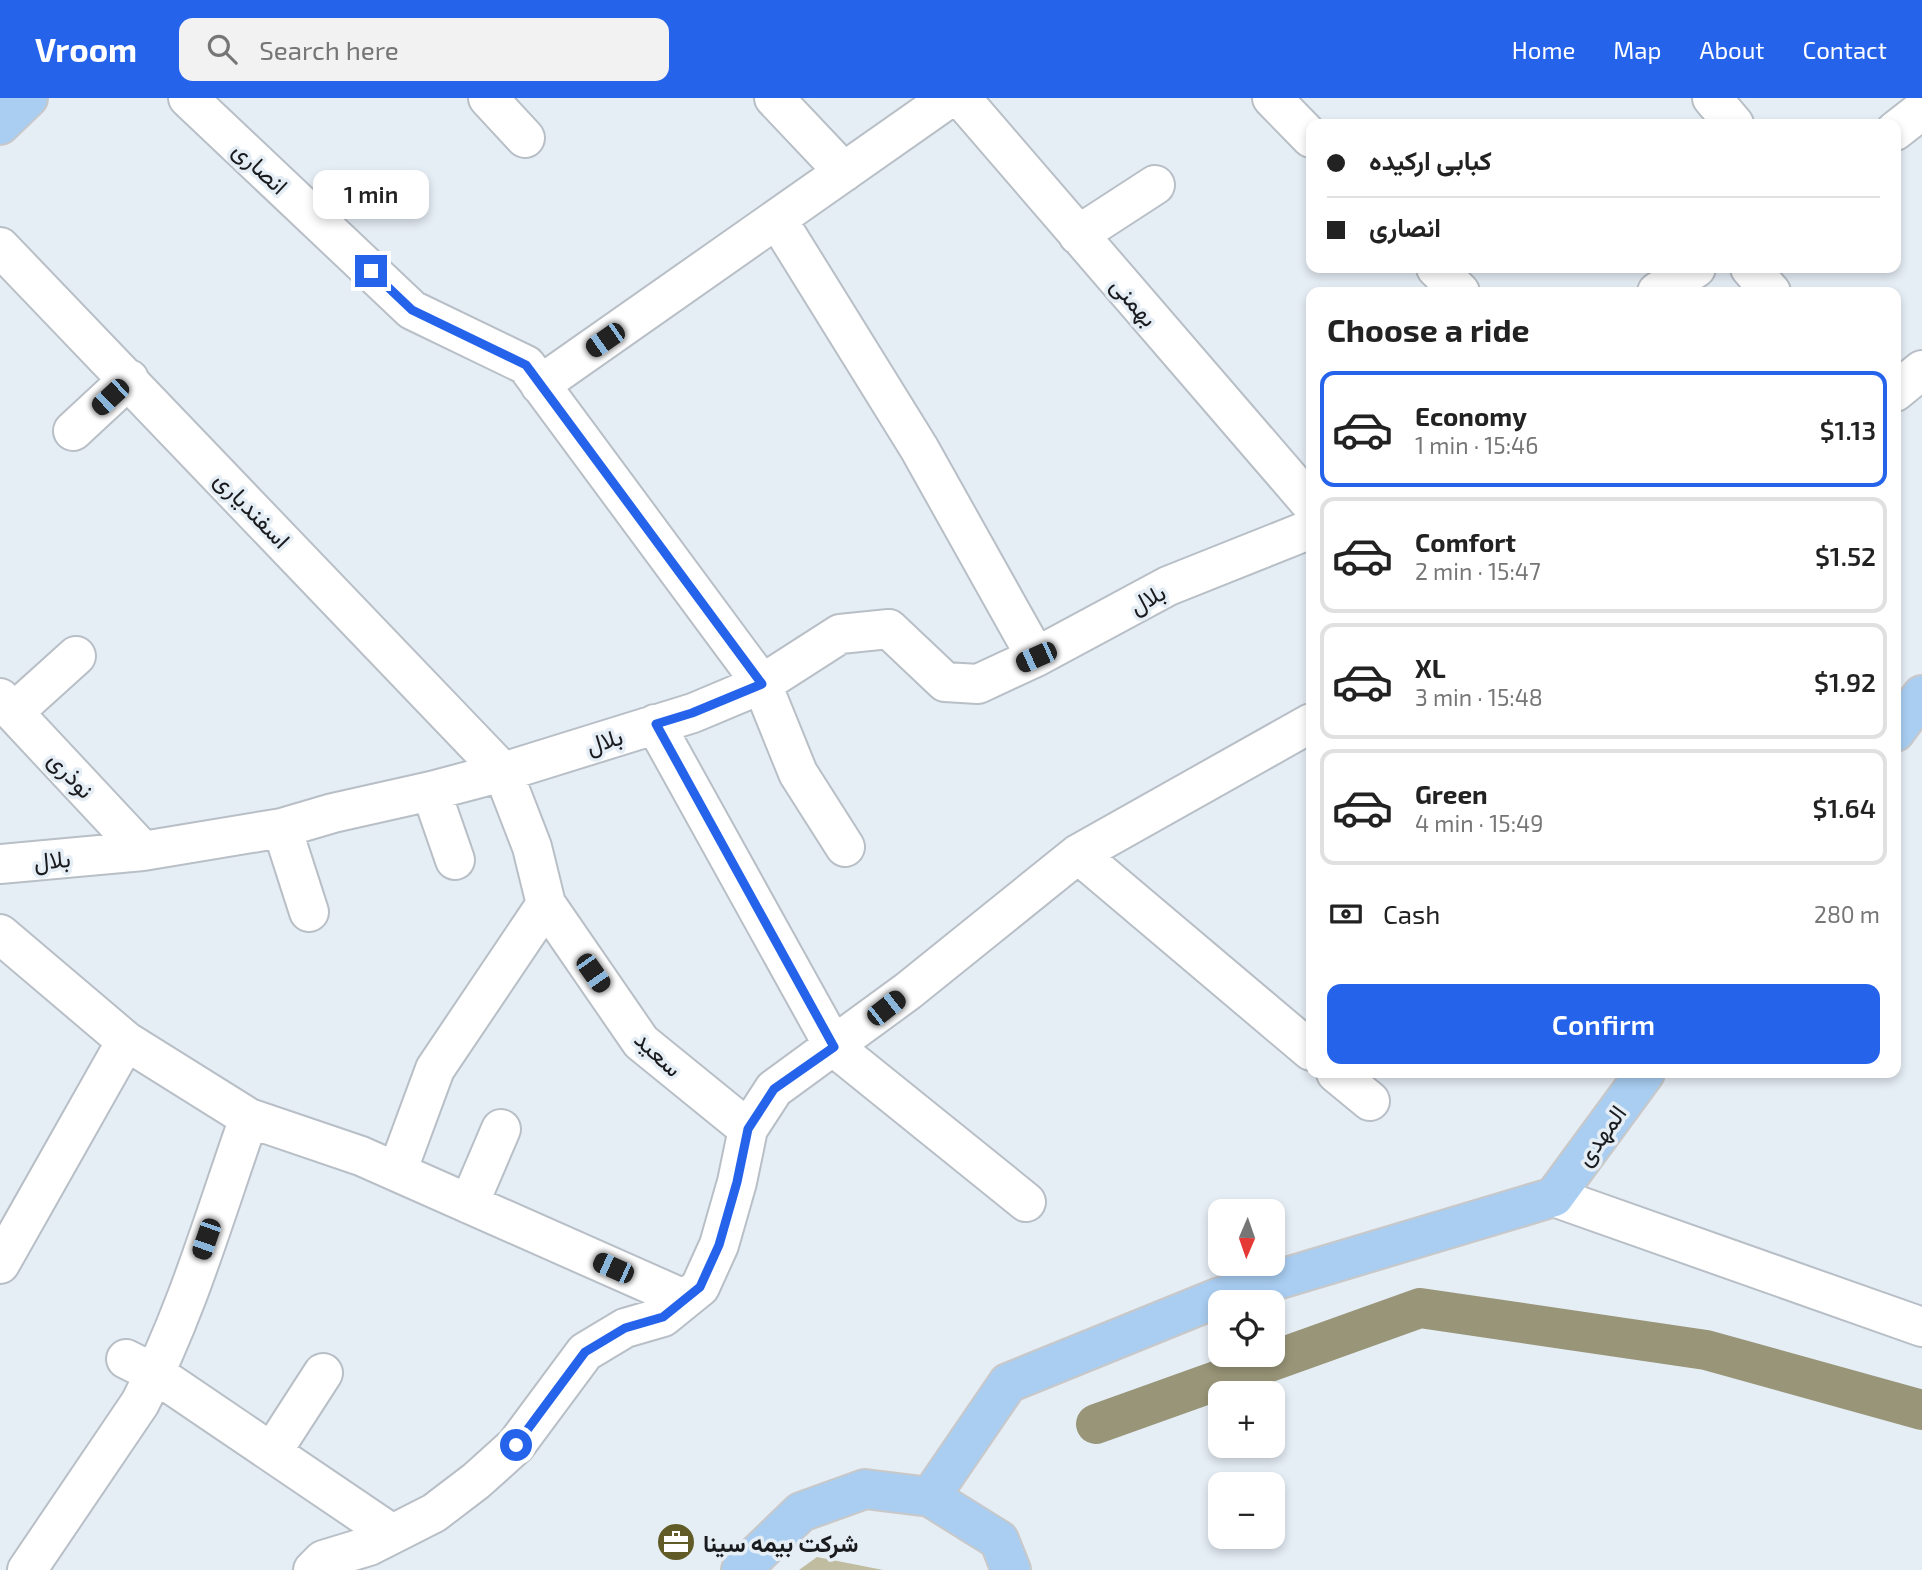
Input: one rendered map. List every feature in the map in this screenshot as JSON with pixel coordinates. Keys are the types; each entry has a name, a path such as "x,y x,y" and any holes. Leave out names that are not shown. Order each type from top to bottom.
{"main road":[{"path":"0,125 28,98"},
{"path":"1901,724 1922,695"},
{"name":"المهدی","path":"1554,1197 1641,1078"},
{"path":"930,1497 1007,1383 1220,1297 1554,1197"},
{"path":"741,1570 801,1512 865,1489 930,1497 999,1540 1011,1570"}],"street":[{"name":"انصاری","path":"188,98 412,310 526,365 762,684 798,773 845,847"},
{"path":"488,98 524,138"},
{"path":"774,98 844,172"},
{"path":"540,385 950,98"},
{"name":"بهمنی","path":"961,98 1306,498"},
{"path":"1272,98 1306,133"},
{"path":"1712,98 1730,119"},
{"path":"1901,126 1922,110"},
{"path":"1078,235 1154,185"},
{"path":"777,219 919,448 1036,657"},
{"name":"اسفندیاری","path":"0,247 503,772"},
{"path":"1441,273 1455,287"},
{"path":"1665,287 1688,273"},
{"path":"1754,273 1767,287"},
{"path":"1901,387 1922,370"},
{"path":"73,431 129,379"},
{"name":"بلال","path":"0,863 143,851 282,828 503,772 692,713 762,684 840,634 889,629 945,682 978,684 1036,657 1168,586 1306,531"},
{"path":"7,705 76,656"},
{"name":"نوذری","path":"7,705 143,851"},
{"path":"656,724 834,1047 1026,1202"},
{"path":"313,1570 323,1560 369,1546 434,1513 476,1481 516,1445 585,1352 625,1328 663,1317 700,1287 719,1245 737,1182 748,1129 774,1089 908,991 1077,854 1306,726"},
{"name":"سعید","path":"503,772 532,847 546,904 641,1042 748,1129"},
{"path":"430,791 455,860"},
{"path":"282,828 309,912"},
{"path":"1077,854 1306,1047"},
{"path":"397,1172 435,1069 546,904"},
{"path":"0,934 127,1041 249,1118 361,1156 684,1299"},
{"path":"0,1264 127,1041"},
{"path":"1342,1078 1370,1101"},
{"path":"27,1570 140,1403 141,1366 181,1311 249,1118"},
{"path":"469,1204 500,1129"},
{"path":"1554,1197 1922,1327"},
{"path":"141,1366 392,1534"},
{"path":"272,1452 323,1373"}],"shaded area":[{"path":"817,1557 883,1570 799,1570"}],"waterway":[{"path":"1096,1424 1420,1308 1706,1350 1922,1410"}],"place":[{"name":"شرکت بیمه سینا","path":"676,1542"}],"route":[{"path":"371,271 412,310 526,365 762,684 692,713 656,724 834,1047 774,1089 748,1129 737,1182 719,1245 700,1287 663,1317 625,1328 585,1352 516,1445"}]}
